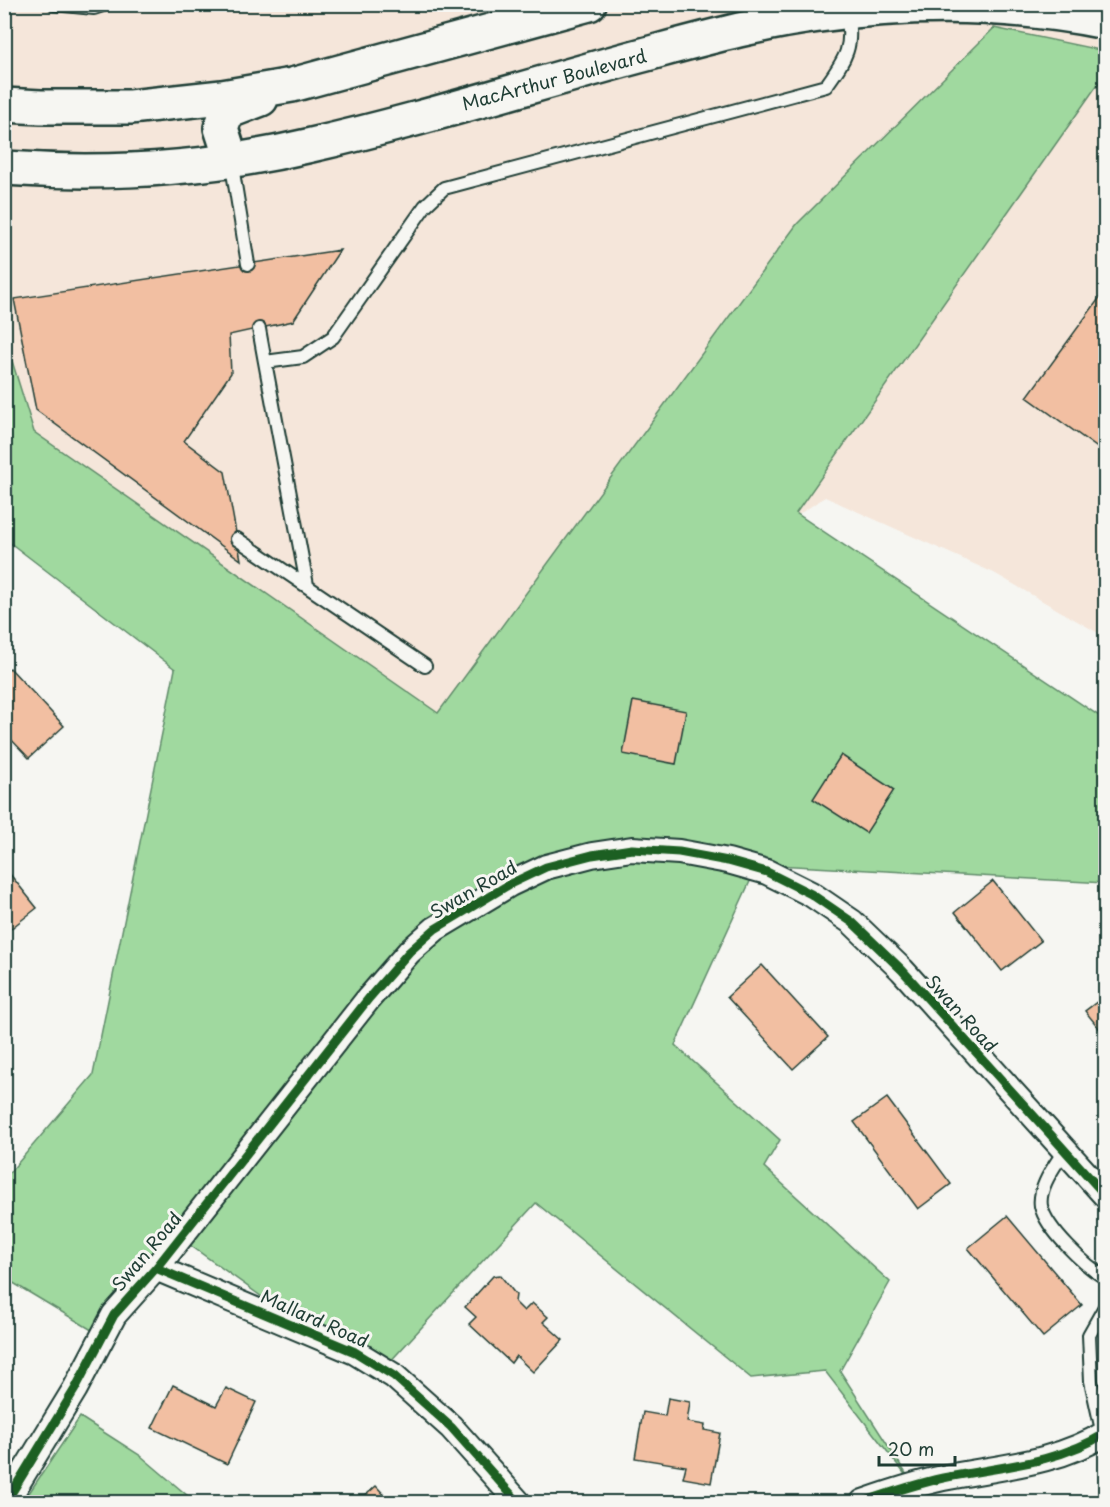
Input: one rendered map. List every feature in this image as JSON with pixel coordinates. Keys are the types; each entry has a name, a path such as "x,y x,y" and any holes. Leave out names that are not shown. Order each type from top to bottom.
{"main road":[{"path":"4,105 130,107 222,97 292,85 589,4"},
{"name":"MacArthur Boulevard","path":"4,168 39,171 134,170 231,159 306,147 740,29 847,12 963,5 1106,22"},
{"path":"231,159 221,128 227,112 267,97 298,95 332,87 347,70"}],"street":[{"name":"Swan Road","path":"6,1503 75,1389 114,1315 156,1268 369,998 409,952 435,928 493,894 546,867 592,855 632,849 679,852 728,861 767,872 811,894 852,922 902,970 1106,1196"},
{"name":"Mallard Road","path":"156,1268 354,1352 394,1376 451,1427 518,1503"},
{"path":"863,1503 942,1478 1028,1463 1061,1454 1104,1434"}],"lane":[{"path":"54,4 94,8 106,4"},
{"path":"265,362 303,357 333,337 425,206 444,188 826,86 848,54 851,32 847,12"},
{"path":"231,159 248,264"},
{"path":"259,328 307,585"},
{"path":"237,539 425,666"},
{"path":"1064,1151 1045,1184 1041,1206 1053,1227 1090,1270 1106,1278"},
{"path":"1104,1434 1090,1381 1089,1335 1106,1305"}],"shaded area":[{"path":"5,5 1105,5 1105,637 994,573 825,497 461,739 5,471"}],"green space":[{"path":"994,28 1105,51 1105,74 796,513 1105,720 1105,883 758,864 675,1045 780,1140 764,1167 890,1282 840,1371 914,1486 825,1371 751,1378 536,1203 375,1378 173,1233 95,1332 5,1278 5,1178 93,1075 175,669 5,539 4,335 34,432 438,713 797,224"},
{"path":"80,1417 141,1456 195,1502 23,1502"}],"building":[{"path":"340,250 293,321 229,335 231,373 184,441 225,472 241,560 36,410 14,299"},
{"path":"1106,289 1106,454 1027,397"},
{"path":"10,668 64,726 29,758 4,732 4,673"},
{"path":"633,701 686,711 676,764 623,754"},
{"path":"841,755 894,790 866,833 813,799"},
{"path":"9,873 37,908 4,934 4,876"},
{"path":"993,881 1041,941 1002,971 955,912"},
{"path":"762,965 828,1037 793,1069 727,997"},
{"path":"1106,995 1106,1037 1085,1011"},
{"path":"887,1098 951,1184 918,1209 854,1122"},
{"path":"1007,1216 1082,1305 1043,1337 968,1248"},
{"path":"500,1275 516,1295 515,1302 524,1311 532,1303 548,1317 543,1322 563,1340 533,1372 516,1356 511,1363 469,1324 476,1317 465,1307 493,1276"},
{"path":"173,1385 216,1406 226,1388 256,1402 227,1464 152,1428"},
{"path":"668,1398 690,1402 687,1422 705,1425 704,1430 720,1433 711,1483 683,1478 686,1466 635,1458 643,1412 665,1416"},
{"path":"376,1486 391,1502 358,1502"}],"cycle path":[{"path":"6,1502 75,1389 114,1315 156,1268 369,998 409,952 435,929 510,884 546,867 592,855 632,849 679,852 728,861 767,872 811,894 852,922 902,970 1106,1196"},
{"path":"156,1268 355,1352 394,1376 451,1427 518,1502"},
{"path":"863,1502 933,1480 1047,1458 1067,1452 1106,1433"}]}
